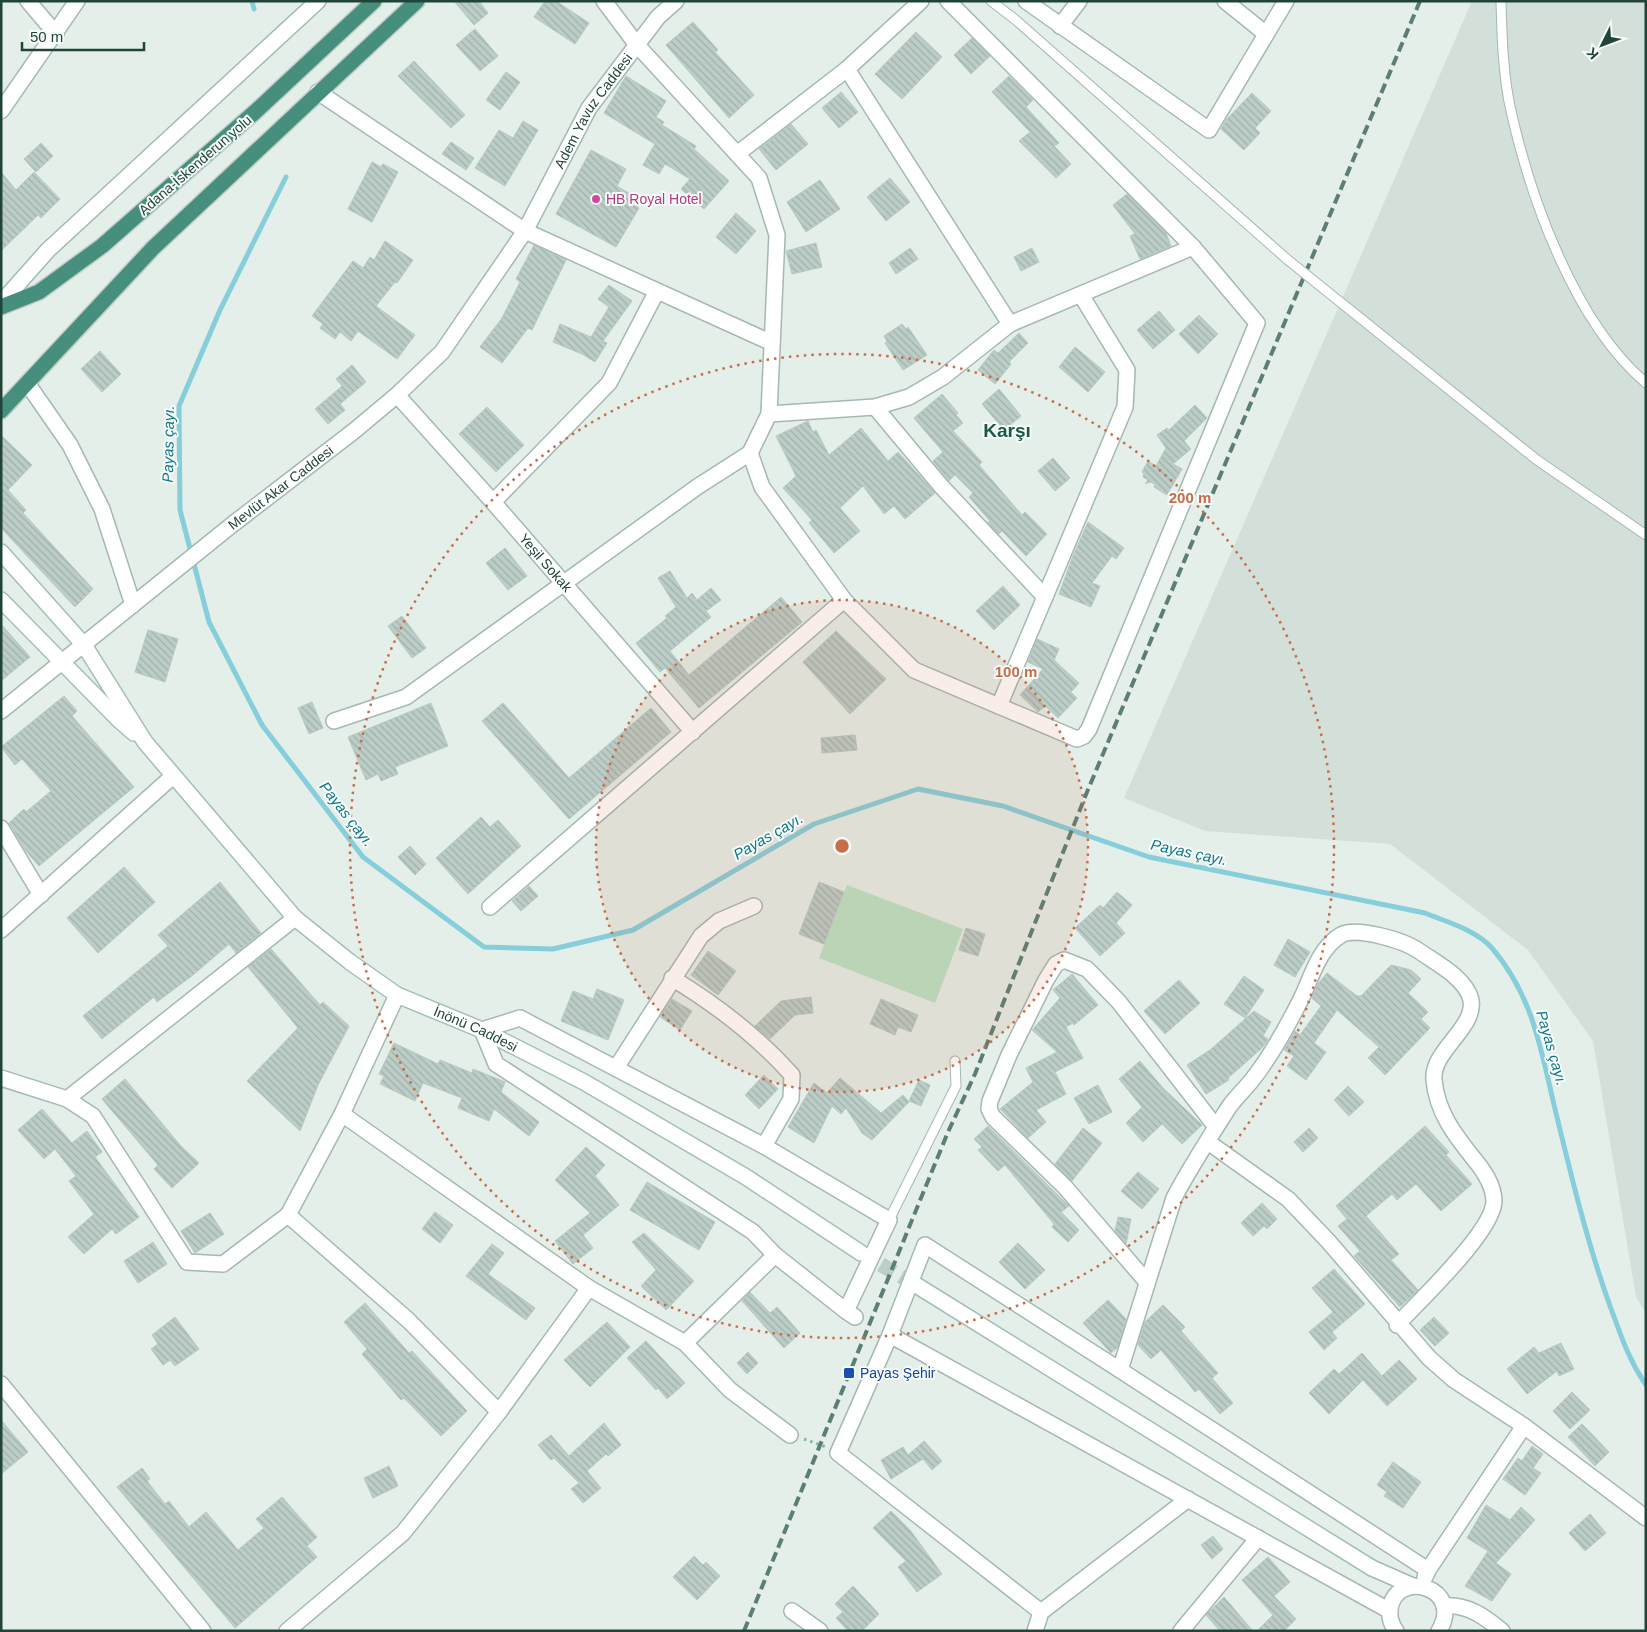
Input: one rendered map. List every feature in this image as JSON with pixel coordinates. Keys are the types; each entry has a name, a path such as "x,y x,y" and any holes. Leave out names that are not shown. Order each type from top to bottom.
{"highway":[{"name":"Adana-İskenderun yolu","path":"1,307 39,292 102,246 255,112 374,1"},
{"path":"1,411 153,248 417,1"}],"street":[{"path":"28,1 56,34"},
{"path":"1,111 8,91 56,34 77,1"},
{"path":"1,303 48,250 318,1"},
{"path":"334,721 406,696 564,584 696,487 750,453 769,414 777,235 759,178 637,45 604,1"},
{"name":"Adem Yavuz Caddesi","path":"525,231 588,108 658,17 676,1"},
{"path":"737,154 847,70 921,1"},
{"path":"750,453 762,486 844,600 914,670 1070,737 1077,739 1084,736 1089,729 1257,323 1192,247 948,1"},
{"path":"1026,1 1209,130 1286,1"},
{"path":"1060,26 1079,1"},
{"path":"1225,1 1266,34"},
{"path":"847,70 1010,324"},
{"path":"318,92 525,231 772,343"},
{"name":"Mevlüt Akar Caddesi","path":"1,711 60,661 84,645 233,524 354,431 397,395 442,352 525,231"},
{"path":"769,414 875,407 909,397 942,378 1010,324 1192,247"},
{"path":"493,502 610,383 657,291"},
{"path":"999,706 1125,406 1127,370 1081,295"},
{"path":"27,383 70,445 102,509 133,605"},
{"name":"Yeşil Sokak","path":"397,395 493,502 692,732"},
{"path":"875,407 941,486 1045,597"},
{"path":"1,552 84,645 144,742"},
{"path":"1,600 118,719 144,742"},
{"path":"490,908 844,600"},
{"name":"İnönü Caddesi","path":"144,742 295,918 350,962 398,995 482,1030 584,1082 746,1178 861,1253"},
{"path":"1,930 173,776"},
{"path":"1,828 41,895"},
{"path":"616,1068 693,946 710,928 730,916 754,906"},
{"path":"67,1099 295,918"},
{"path":"1120,1370 1146,1281 1174,1198 1186,1175 1231,1104 1252,1080 1270,1054 1300,1001 1322,953 1329,943 1344,934 1357,932 1416,948 1461,983 1468,992 1471,1003 1470,1016 1438,1061 1433,1077 1442,1116 1454,1135 1485,1173 1492,1188 1494,1203 1483,1231 1398,1324"},
{"path":"1146,1281 1065,1187 993,1117 990,1109 990,1101 1009,1055 1046,980 1056,964 1064,960 1087,969 1119,1002 1216,1127"},
{"path":"672,978 740,1024 771,1052 792,1076 791,1099 764,1146"},
{"path":"1,1078 67,1099 93,1116 187,1262 223,1264 288,1214 342,1114 398,995"},
{"path":"520,1018 616,1068 764,1146 889,1220 851,1314 775,1255 753,1232 496,1064 482,1030 520,1018"},
{"path":"342,1114 589,1288 685,1343 730,1390 790,1435"},
{"path":"1208,1142 1288,1199 1328,1241 1429,1358 1454,1380 1524,1426 1646,1518"},
{"path":"288,1214 408,1320 499,1412"},
{"path":"1041,1612 838,1454 890,1335 926,1245 1428,1570"},
{"path":"685,1343 775,1255"},
{"path":"916,1285 1372,1568 1436,1593 1444,1606 1445,1615 1440,1631"},
{"path":"287,1631 402,1533 499,1412 589,1288"},
{"path":"890,1335 1258,1538 1391,1606"},
{"path":"1,1384 203,1631"},
{"path":"1391,1606 1398,1593 1417,1586 1524,1426"},
{"path":"1035,1631 1041,1612 1188,1499"},
{"path":"1181,1631 1258,1538"},
{"path":"1372,1568 1387,1586 1391,1606 1390,1619 1396,1631"},
{"path":"1444,1606 1464,1607 1473,1610 1502,1631"},
{"path":"792,1611 820,1631"}],"lane":[{"path":"990,1 1017,21 1288,260 1537,460 1646,534"},
{"path":"1501,1 1502,37 1511,109 1527,171 1551,238 1583,304 1624,365 1646,383"},
{"path":"889,1220 956,1086 955,1061"}],"path":[{"path":"790,1435 821,1444 838,1454"}],"shaded area":[{"path":"1472,1 1646,1 1646,1314 1636,1297 1593,1041 1528,950 1390,844 1205,831 1124,798"}],"green space":[{"path":"847,885 963,929 935,1003 819,958"}],"building":[{"path":"454,1 479,1 488,13 474,25"},
{"path":"545,1 556,1 589,23 575,44 534,17"},
{"path":"693,22 718,50 715,52 754,95 729,118 666,45"},
{"path":"475,29 498,56 480,71 456,45"},
{"path":"916,32 942,57 902,99 875,74"},
{"path":"972,38 990,56 971,74 954,55"},
{"path":"414,61 465,115 451,128 398,76"},
{"path":"506,72 520,82 500,110 486,100"},
{"path":"626,76 666,101 656,117 664,122 662,125 696,146 694,149 729,181 704,209 681,189 690,179 665,164 659,174 643,165 655,144 604,113"},
{"path":"1009,76 1033,100 1026,107 1059,143 1054,146 1071,164 1056,178 1019,141 1030,132 992,92"},
{"path":"841,92 858,112 839,128 822,108"},
{"path":"1252,93 1271,111 1255,128 1260,133 1244,150 1221,129 1227,119"},
{"path":"523,121 538,130 505,186 475,168 499,130 513,138"},
{"path":"791,124 808,144 776,170 759,149"},
{"path":"451,142 474,158 466,170 442,154"},
{"path":"41,143 53,156 36,172 24,159"},
{"path":"591,150 626,169 617,186 632,195 628,202 639,208 616,247 556,214"},
{"path":"372,162 381,167 383,164 398,172 372,222 348,209"},
{"path":"1,172 16,190 34,172 60,199 41,218 38,215 1,251"},
{"path":"890,178 910,202 886,221 867,197"},
{"path":"820,180 840,209 806,232 787,202"},
{"path":"1127,194 1166,233 1171,246 1140,259 1130,236 1135,234 1113,205"},
{"path":"736,213 756,231 736,254 716,237"},
{"path":"385,241 413,260 397,283 395,282 376,306 415,335 397,359 358,331 351,341 340,332 335,339 320,328 323,324 312,316 353,261 363,268 370,257 374,260"},
{"path":"816,243 822,267 792,274 786,251"},
{"path":"534,245 566,260 532,330 528,328 502,363 480,347 502,318 520,282 516,279"},
{"path":"910,248 918,259 896,274 889,263"},
{"path":"1032,248 1039,262 1021,271 1014,257"},
{"path":"609,285 632,301 603,341 607,343 595,362 582,354 553,342 560,324 591,337 609,307 598,299"},
{"path":"1159,311 1175,330 1153,349 1137,330"},
{"path":"1199,315 1218,334 1198,354 1179,334"},
{"path":"902,324 906,329 908,327 927,355 903,370 885,343 887,341 884,336"},
{"path":"1019,333 1028,343 1009,362 1011,364 995,384 978,370 994,350 998,353"},
{"path":"1075,347 1105,372 1088,392 1059,367"},
{"path":"100,351 121,374 102,392 81,369"},
{"path":"352,365 366,382 340,404 345,410 328,424 315,409 342,386 336,379"},
{"path":"999,389 1021,416 1004,430 982,404"},
{"path":"942,394 958,413 956,415 963,423 953,431 982,462 979,465 1022,515 1025,512 1047,534 1026,556 1002,531 999,534 992,527 988,522 990,521 969,497 973,493 955,475 949,481 933,461 943,452 914,418"},
{"path":"1195,405 1207,418 1184,441 1191,449 1173,464 1182,469 1167,495 1154,487 1155,484 1150,482 1145,484 1148,480 1143,477 1144,474 1142,472 1148,461 1156,466 1166,448 1157,435 1167,428 1169,430"},
{"path":"487,407 524,445 496,472 459,434"},
{"path":"808,421 813,432 816,430 829,455 861,428 888,461 898,452 935,493 905,519 894,506 884,514 863,486 840,508 860,531 834,553 809,523 812,520 783,488 796,476 776,436"},
{"path":"1,435 32,465 8,490 26,510 23,513 93,589 75,607 1,528"},
{"path":"1053,458 1070,478 1055,491 1038,471"},
{"path":"1088,522 1124,548 1116,559 1112,556 1092,583 1100,586 1091,607 1059,594"},
{"path":"505,548 527,576 508,590 486,563"},
{"path":"670,571 687,598 692,593 697,600 711,588 721,600 706,611 711,617 670,651 689,675 781,597 802,622 699,708 665,668 660,672 636,643 667,618 665,616 676,607 658,578"},
{"path":"1003,586 1020,605 994,630 976,611"},
{"path":"402,616 426,648 412,658 388,626"},
{"path":"1,624 30,657 1,681"},
{"path":"148,630 178,639 165,682 135,672"},
{"path":"836,631 886,679 850,714 803,662"},
{"path":"1037,639 1059,649 1054,660 1079,683 1071,692 1077,698 1058,718 1045,706 1038,712 1020,695 1043,669 1028,662"},
{"path":"64,696 77,711 72,716 134,787 39,866 26,851 9,823 24,809 26,812 51,791 22,759 15,765 1,747"},
{"path":"312,702 323,728 309,734 298,708"},
{"path":"431,703 448,746 395,767 398,774 381,781 378,774 366,780 348,737"},
{"path":"503,703 569,778 651,708 671,732 569,819 482,721"},
{"path":"855,735 857,750 822,753 821,738"},
{"path":"481,817 490,827 498,820 521,846 468,894 436,858"},
{"path":"410,846 426,864 415,875 398,857"},
{"path":"124,867 155,902 98,953 67,918"},
{"path":"220,882 261,933 236,953 229,944 193,975 157,1002 154,997 102,1039 83,1016 168,946 158,935"},
{"path":"819,882 844,892 824,944 799,934"},
{"path":"529,886 538,896 521,911 512,901"},
{"path":"1117,892 1132,905 1116,923 1125,933 1100,956 1075,928 1100,905 1103,908"},
{"path":"966,928 985,934 978,956 959,950"},
{"path":"1288,939 1310,952 1295,977 1274,965"},
{"path":"271,949 320,1005 323,1002 349,1026 318,1085 300,1131 247,1081 298,1028 248,967"},
{"path":"708,951 736,971 718,995 691,975"},
{"path":"1391,965 1411,970 1421,979 1408,993 1428,1012 1421,1019 1430,1028 1385,1075 1368,1058 1379,1047 1337,1010 1314,1043 1326,1052 1306,1080 1287,1066 1294,1056 1284,1050 1295,1031 1300,1035 1321,1006 1312,998 1318,984 1327,973 1357,996 1361,996"},
{"path":"1072,974 1098,1005 1074,1025 1073,1023 1066,1027 1083,1058 1055,1072 1066,1094 1036,1110 1046,1122 1028,1138 1000,1109 1033,1082 1026,1068 1057,1052 1032,1030 1060,998 1053,990"},
{"path":"1244,976 1264,990 1245,1018 1224,1004"},
{"path":"1179,980 1200,1003 1165,1034 1144,1011"},
{"path":"597,989 624,1000 608,1040 561,1021 573,991 593,999"},
{"path":"811,997 813,1013 795,1015 770,1039 755,1026 781,1001"},
{"path":"672,999 692,1011 680,1030 660,1017"},
{"path":"881,999 918,1015 911,1032 898,1027 895,1035 870,1024"},
{"path":"1254,1011 1271,1022 1263,1036 1268,1039 1262,1048 1228,1078 1229,1080 1206,1094 1187,1065 1210,1050"},
{"path":"394,1043 438,1064 440,1060 472,1073 473,1069 505,1082 501,1092 539,1122 529,1136 494,1109 489,1121 458,1108 462,1098 423,1083 415,1101 380,1084 384,1076 379,1074"},
{"path":"1140,1061 1163,1088 1202,1125 1182,1144 1162,1124 1143,1142 1126,1123 1142,1107 1119,1079"},
{"path":"764,1075 778,1089 759,1109 745,1095"},
{"path":"840,1078 881,1113 903,1095 909,1102 872,1140 862,1133 846,1108 841,1114 832,1106 814,1143 788,1127 814,1083 827,1093"},
{"path":"125,1079 180,1145 199,1163 172,1188 154,1169 158,1165 102,1099"},
{"path":"919,1080 930,1085 921,1106 909,1101"},
{"path":"1098,1085 1112,1112 1089,1124 1074,1098"},
{"path":"1348,1086 1364,1102 1349,1116 1334,1100"},
{"path":"42,1109 72,1143 87,1131 102,1152 95,1157 139,1217 116,1234 112,1229 84,1254 68,1237 94,1214 69,1181 76,1176 55,1149 44,1159 18,1130"},
{"path":"988,1126 1069,1206 1061,1212 1079,1230 1068,1242 1052,1227 1054,1224 1005,1165 998,1171 978,1150 982,1147 974,1139"},
{"path":"1425,1126 1449,1152 1446,1155 1472,1184 1441,1211 1416,1184 1397,1200 1392,1194 1366,1216 1399,1254 1391,1260 1418,1290 1400,1307 1354,1256 1360,1251 1338,1226 1347,1219 1336,1206"},
{"path":"1083,1128 1102,1143 1072,1181 1055,1164"},
{"path":"1309,1128 1318,1138 1303,1152 1294,1142"},
{"path":"586,1147 605,1165 595,1176 619,1205 583,1235 593,1248 573,1264 555,1241 590,1213 555,1180"},
{"path":"1138,1172 1159,1189 1142,1209 1121,1191"},
{"path":"647,1182 715,1222 699,1250 630,1210"},
{"path":"1262,1203 1277,1219 1267,1229 1264,1226 1253,1236 1241,1223"},
{"path":"435,1212 453,1225 440,1243 422,1229"},
{"path":"210,1213 224,1234 195,1253 181,1231"},
{"path":"1118,1217 1131,1219 1126,1244 1115,1231"},
{"path":"644,1233 694,1281 666,1310 641,1286 656,1270 632,1242"},
{"path":"153,1242 167,1264 138,1283 124,1261"},
{"path":"1018,1243 1045,1270 1025,1289 999,1262"},
{"path":"492,1244 504,1253 488,1274 535,1308 526,1320 466,1276"},
{"path":"1334,1269 1365,1304 1332,1332 1337,1338 1324,1350 1309,1332 1333,1312 1312,1288"},
{"path":"750,1292 770,1313 777,1307 800,1333 784,1348 742,1301"},
{"path":"1108,1300 1126,1319 1118,1347 1111,1353 1083,1323"},
{"path":"365,1303 409,1353 412,1351 467,1411 441,1436 404,1398 401,1400 362,1354 367,1349 344,1322"},
{"path":"1163,1305 1185,1327 1181,1331 1218,1373 1212,1378 1233,1403 1220,1414 1199,1389 1195,1392 1161,1350 1151,1359 1138,1345 1145,1322"},
{"path":"175,1317 199,1349 175,1366 170,1360 163,1365 151,1349 158,1344 152,1335"},
{"path":"1434,1317 1449,1333 1435,1346 1420,1330"},
{"path":"607,1322 630,1347 590,1387 564,1360"},
{"path":"646,1341 685,1383 667,1399 658,1388 656,1390 627,1358"},
{"path":"1561,1343 1574,1369 1559,1376 1557,1371 1527,1394 1507,1369 1534,1347 1539,1353"},
{"path":"748,1352 758,1363 747,1374 737,1363"},
{"path":"1362,1353 1382,1376 1399,1360 1417,1379 1387,1406 1363,1380 1329,1414 1309,1393 1334,1369 1339,1374"},
{"path":"1572,1392 1590,1410 1570,1429 1553,1411"},
{"path":"1,1420 28,1452 1,1474"},
{"path":"604,1423 621,1445 608,1456 606,1454 587,1471 601,1488 583,1503 571,1489 579,1483 554,1458 551,1460 538,1445 551,1435 569,1456"},
{"path":"1582,1424 1609,1452 1595,1466 1568,1437"},
{"path":"924,1441 942,1461 932,1470 923,1459 891,1479 881,1460 903,1447 908,1455"},
{"path":"1532,1446 1543,1454 1533,1468 1541,1473 1525,1495 1503,1479 1518,1458 1522,1461"},
{"path":"1393,1462 1421,1482 1403,1508 1384,1496 1387,1492 1377,1485"},
{"path":"389,1466 398,1486 373,1498 364,1478"},
{"path":"142,1468 150,1479 147,1481 165,1504 169,1501 189,1527 206,1512 238,1550 264,1528 256,1519 282,1497 317,1537 307,1546 317,1557 235,1628 117,1487"},
{"path":"1486,1505 1510,1520 1521,1507 1535,1520 1496,1563 1511,1574 1492,1601 1465,1586 1488,1551 1467,1538"},
{"path":"891,1511 910,1530 942,1574 917,1592 898,1567 906,1561 873,1528"},
{"path":"1590,1514 1606,1533 1585,1551 1569,1533"},
{"path":"1213,1536 1223,1549 1212,1559 1201,1545"},
{"path":"694,1556 703,1565 706,1562 720,1576 697,1600 673,1577"},
{"path":"1268,1557 1290,1582 1274,1596 1296,1619 1284,1631 1257,1631 1273,1615 1242,1580"},
{"path":"853,1586 879,1614 862,1631 848,1631 836,1618 843,1612 835,1604"},
{"path":"1224,1597 1253,1631 1220,1631 1206,1615"}],"waterway":[{"path":"252,1 254,9"},
{"name":"Payas çayı.","path":"286,177 220,310 179,406 180,510 209,622 262,725 363,857 484,947 553,949 633,930 814,824 918,789 1003,806 1149,857 1425,913 1452,923 1470,931 1492,948 1506,966 1526,1004 1540,1045 1573,1183 1594,1258 1625,1347 1646,1385"}],"tunnel":[{"path":"861,1253 916,1285"}],"railway":[{"path":"744,1631 948,1132 975,1074 1087,792 1420,1"}],"place":[{"name":"HB Royal Hotel","path":"596,199"},
{"name":"Payas Şehi̇r","path":"849,1373"}],"district":[{"name":"Karşı","path":"1007,430"}]}
